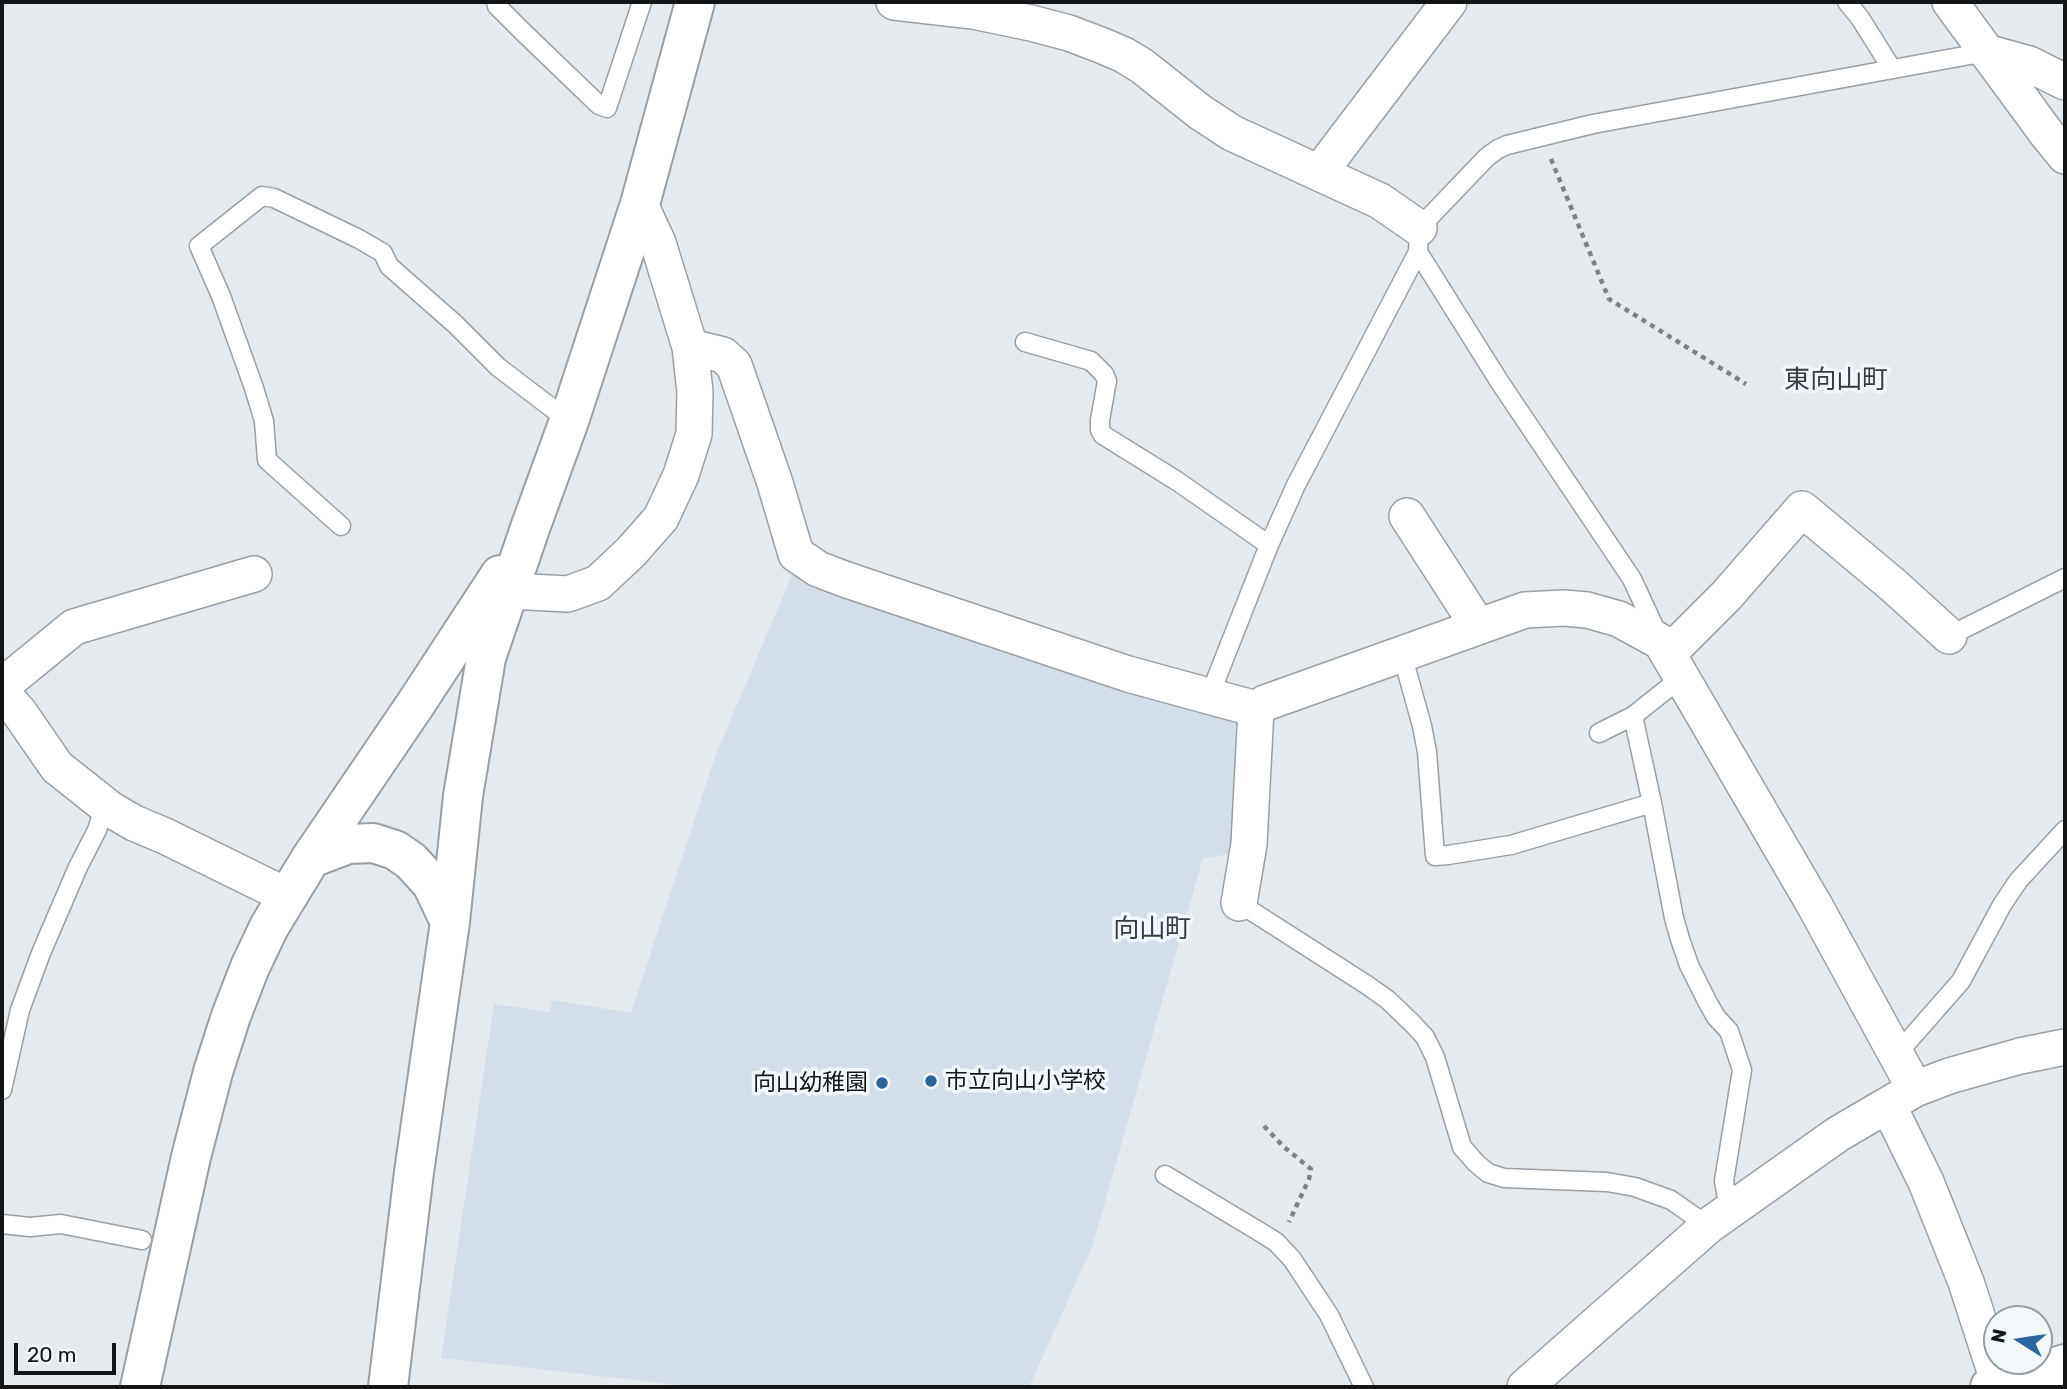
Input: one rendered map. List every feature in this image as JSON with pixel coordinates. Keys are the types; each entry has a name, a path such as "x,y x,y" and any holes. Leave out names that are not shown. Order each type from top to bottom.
{"street":[{"path":"670,92 684,2"},
{"path":"388,1387 414,1172 450,922 463,796 486,658 569,421 640,204 695,2"},
{"path":"670,92 707,2"},
{"path":"894,2 973,11 1031,23 1069,33 1124,55 1233,134 1380,201 1418,240"},
{"path":"1319,173 1449,2"},
{"path":"1950,2 2065,156"},
{"path":"1986,52 2029,64 2065,82"},
{"path":"510,591 568,594 598,583 631,552 661,518 681,475 694,434 695,392 690,347 658,243 640,204"},
{"path":"690,347 723,355 734,365 775,483 796,554 818,569 847,580 1128,674 1256,709 1265,703 1525,610 1587,610 1619,619 1670,658 1815,906 1896,1055 1901,1097 1926,1182 1966,1282 1996,1386 2065,1364"},
{"path":"1670,658 1802,509 1949,636"},
{"path":"1407,516 1469,612 1475,628"},
{"path":"140,1387 191,1157 231,1016 250,967 269,927 311,858 529,531"},
{"path":"254,574 74,627 3,685 57,767 105,806 134,823 287,896"},
{"path":"1239,903 1249,844 1256,709"},
{"path":"311,858 348,844 373,843 396,850 411,860 432,884 450,922"},
{"path":"1525,1387 1719,1218 1838,1134 1901,1097 1949,1076 2020,1056 2065,1047"}],"lane":[{"path":"496,2 523,33 599,105 607,108 642,2"},
{"path":"1847,2 1892,69"},
{"path":"1209,696 1296,485 1418,240 1487,157 1498,149 1542,136 1607,122 1986,52"},
{"path":"341,526 267,460 264,421 254,388 200,246 262,196 274,198 383,253 389,266 455,324 498,367 569,421"},
{"path":"1418,240 1499,381 1632,579 1670,658 1633,716 1599,733"},
{"path":"1025,342 1091,361 1104,374 1107,382 1100,420 1103,435 1177,481 1269,545"},
{"path":"1949,636 2065,578"},
{"path":"1402,654 1422,726 1435,834 1435,856 1511,845 1652,803"},
{"path":"1239,903 1367,985 1388,1000 1413,1024 1425,1037 1435,1057 1462,1147 1488,1172 1504,1178 1606,1182 1635,1187 1719,1218 1742,1070 1729,1031 1708,1003 1689,965 1680,939 1633,716"},
{"path":"2,1090 24,998 105,806"},
{"path":"1896,1055 1961,981 2018,881 2065,830"},
{"path":"1165,1175 1245,1222 1278,1245 1302,1272 1329,1315 1364,1387"},
{"path":"2,1224 30,1227 61,1224 142,1240"}],"path":[{"path":"1542,136 1609,299 1746,384"},
{"path":"1264,1126 1311,1169 1309,1179 1278,1245"}],"shaded area":[{"path":"795,568 1251,721 1237,853 1203,858 1092,1247 1029,1387 696,1387 441,1358 494,1004 550,1012 552,1000 631,1013 715,757"}],"place":[{"name":"市立向山小学校","path":"931,1081"},
{"name":"向山幼稚園","path":"882,1083"}],"district":[{"name":"東向山町","path":"1836,380"},
{"name":"向山町","path":"1152,929"}]}
